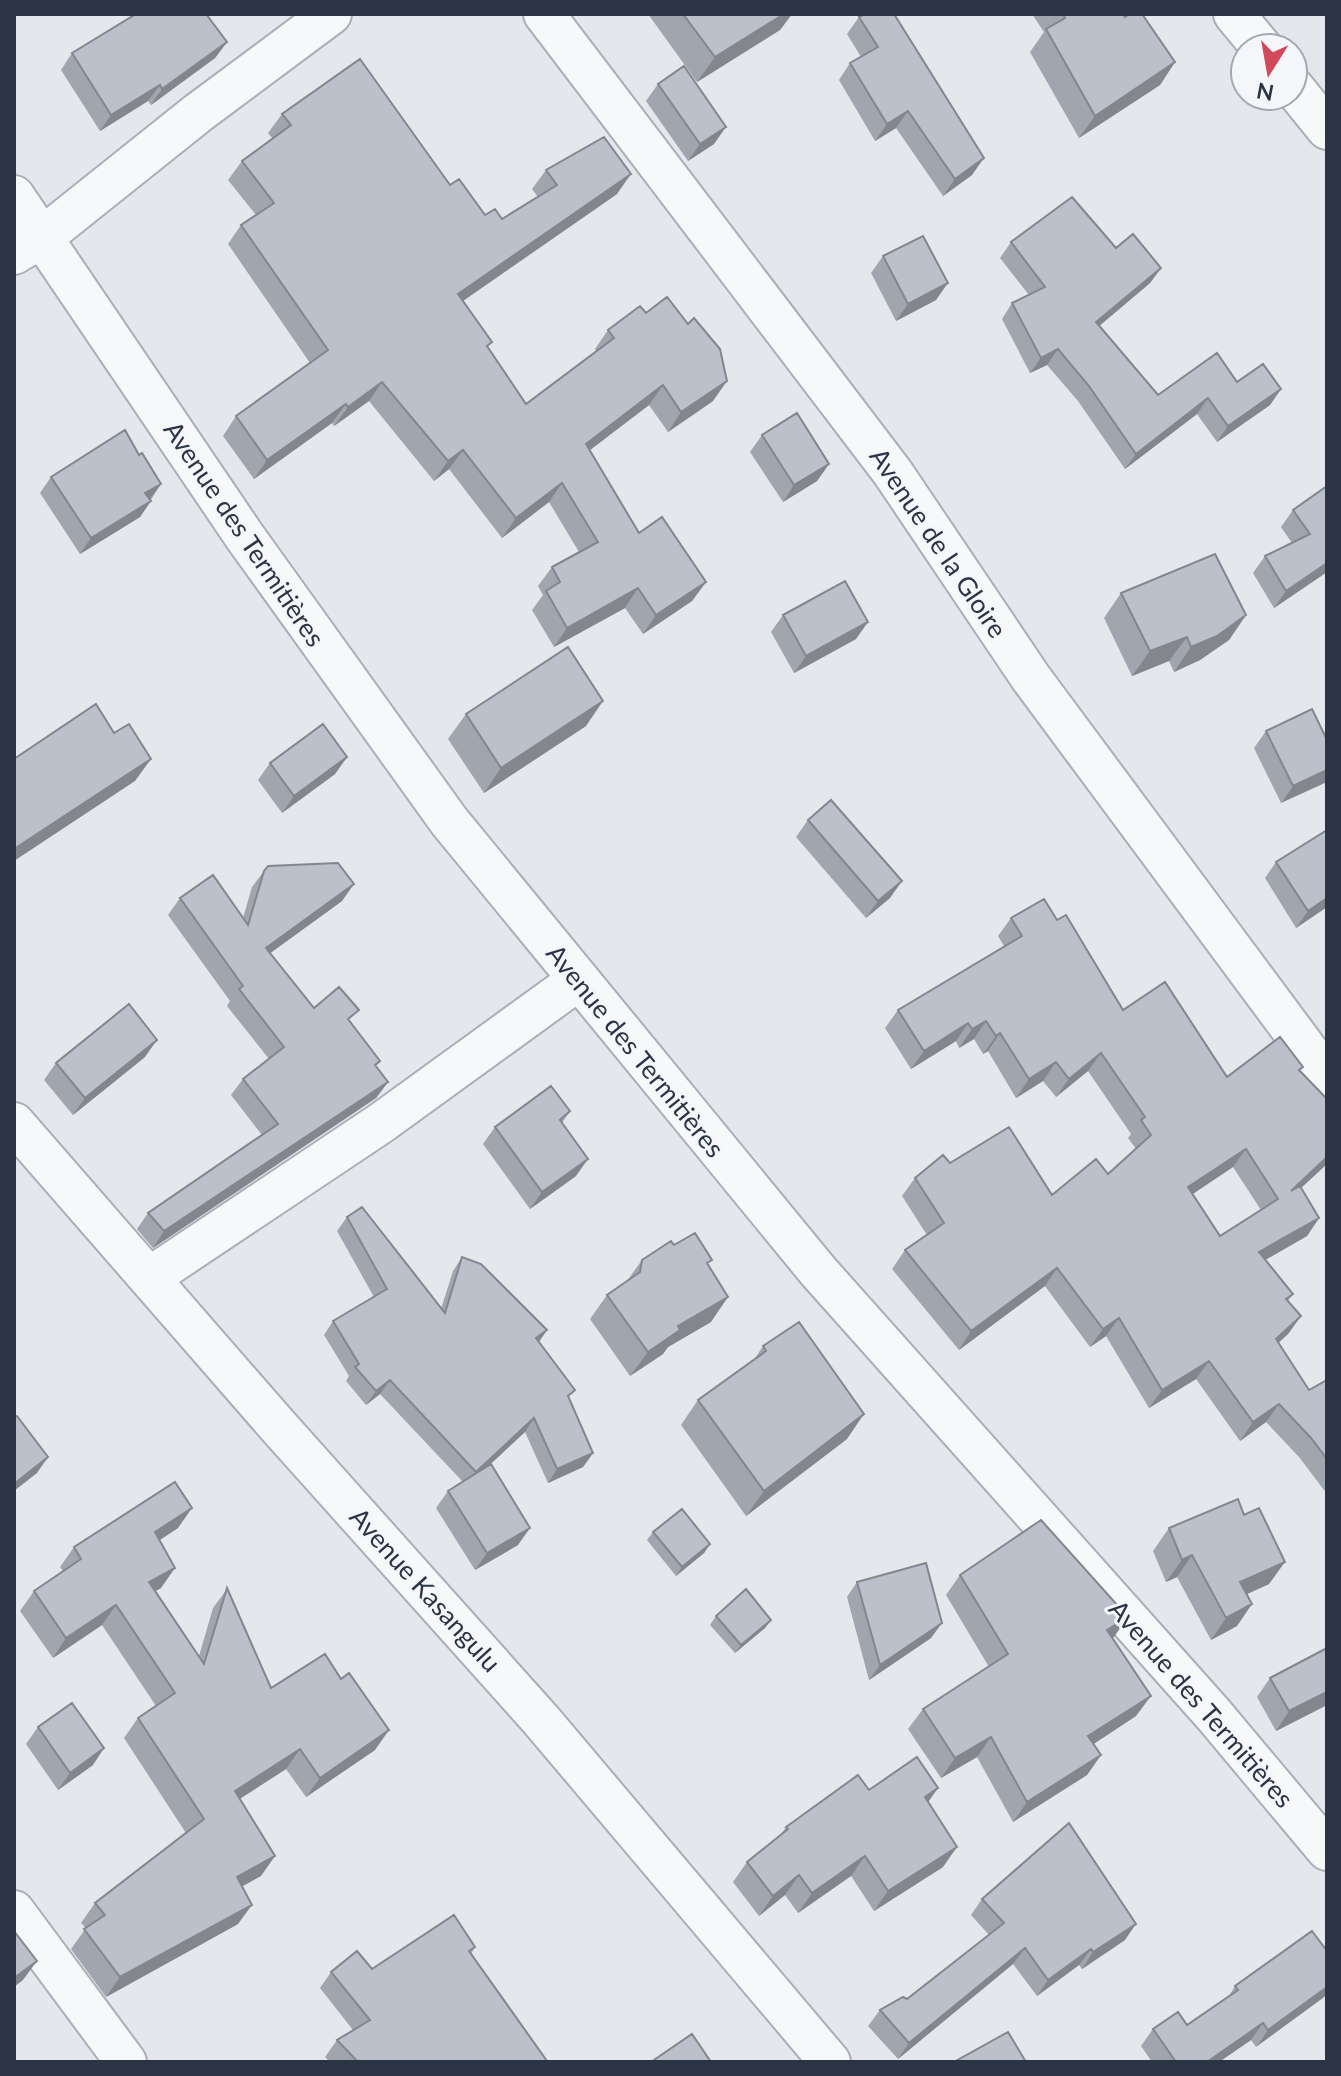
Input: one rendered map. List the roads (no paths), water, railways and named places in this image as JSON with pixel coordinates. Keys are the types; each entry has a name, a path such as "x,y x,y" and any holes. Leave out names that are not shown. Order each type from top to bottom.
{"street":[{"path":"29,245 331,14"},
{"name":"Avenue de la Gloire","path":"544,14 893,473 1031,678 1327,1077"},
{"path":"1234,14 1249,32"},
{"path":"1309,107 1327,129"},
{"name":"Avenue des Termitières","path":"14,196 29,245 449,821 577,981 818,1271 1214,1715 1327,1850"},
{"path":"149,1278 381,1123 577,981"},
{"name":"Avenue Kasangulu","path":"14,1123 541,1720 830,2062"},
{"path":"14,1911 126,2062"}]}
